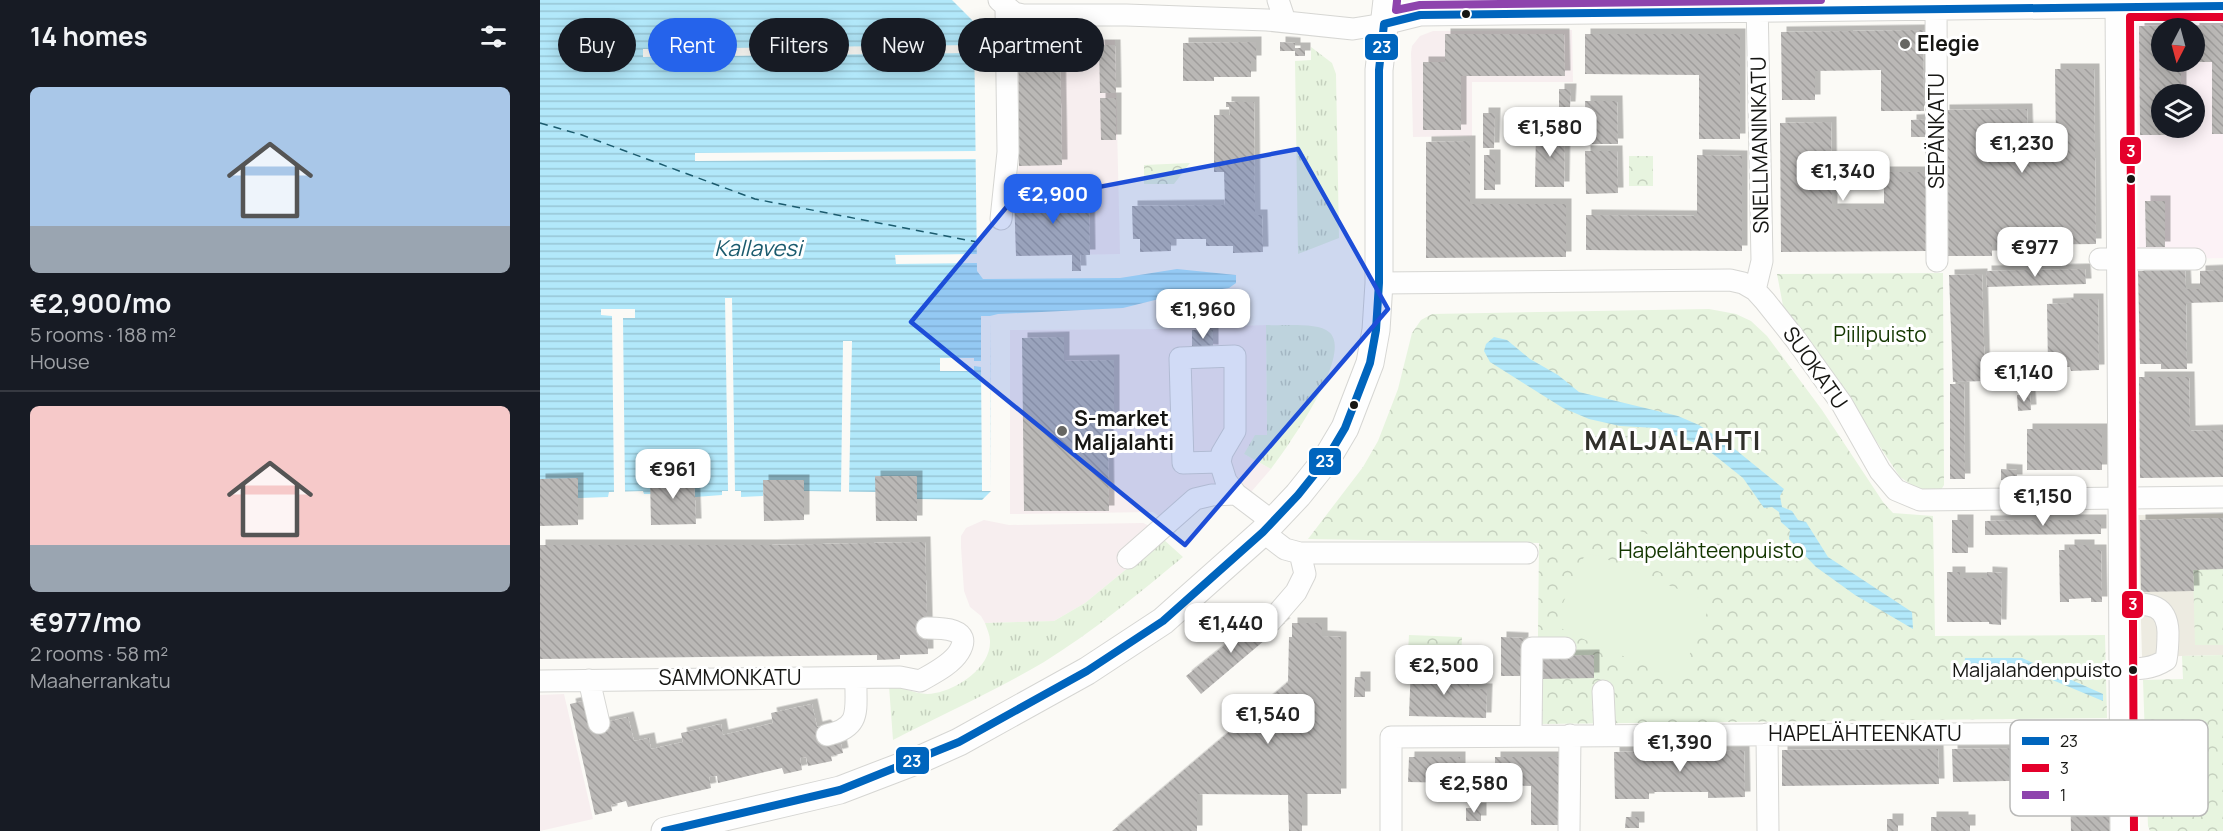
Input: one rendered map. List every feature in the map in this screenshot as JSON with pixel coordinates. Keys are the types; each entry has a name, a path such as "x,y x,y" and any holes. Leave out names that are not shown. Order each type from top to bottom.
{"main road":[{"path":"2119,4 2110,259 2122,498 2123,720"},
{"path":"665,831 840,790 959,742 1087,671 1163,621 1268,527 1298,495 1326,460 1345,428 1370,363 1376,330 1379,283 1379,70 1386,12"},
{"path":"2124,816 2124,831"}],"street":[{"path":"1278,0 1285,21"},
{"path":"1001,219 1008,152 1006,7 1126,15 1285,21 1353,29 1386,12 1420,15 1757,6 2119,4 2223,6"},
{"name":"SEPÄNKATU","path":"1936,5 1937,261"},
{"name":"SNELLMANINKATU","path":"1755,290 1762,261 1757,6"},
{"path":"2110,259 2195,259"},
{"path":"1379,283 1730,280 1743,283 1755,290"},
{"name":"SUOKATU","path":"1755,290 1790,332 1842,404 1880,471 1896,490 1904,495 1920,500 2223,497"},
{"path":"1220,462 1183,463 1180,358 1235,356 1235,431 1222,453 1220,462 1226,482 1286,549 1300,553 1527,553"},
{"path":"1128,558 1196,499 1212,495 1236,494"},
{"path":"1270,622 1302,584 1305,573 1300,553"},
{"path":"2123,603 2147,604 2162,612 2167,620 2168,650 2166,660 2158,666 2147,669 2123,669"},
{"name":"SAMMONKATU","path":"540,681 900,677 920,681 937,671 958,653 962,642 958,632 951,629 927,628"},
{"path":"1531,735 1532,648 1565,648"},
{"path":"827,735 841,732 852,722 855,715 856,678"},
{"path":"589,680 599,723"},
{"path":"1603,691 1605,735"},
{"name":"HAPELÄHTEENKATU","path":"1391,831 1391,737 2010,733"},
{"path":"1767,734 1768,831"},
{"path":"1569,831 1570,735"}],"highlighted area":[{"path":"1298,149 1388,309 1185,545 911,322 1009,204"}],"shaded area":[{"path":"2140,23 2151,23 2151,72 2205,72 2205,23 2223,23 2223,258 2133,260 2139,252 2137,72 2134,65 2133,32"},
{"path":"1572,30 1573,82 1472,82 1472,136 1413,137 1411,53 1412,46 1420,36 1433,31"},
{"path":"1104,40 1115,40 1120,254 1016,256 1014,194 1019,166 1018,72 1104,72"},
{"path":"1266,325 1267,435 1244,454 1271,469 1251,492 1236,488 1163,519 1153,512 1010,514 1010,330 1163,329"},
{"path":"2223,514 2223,655 2142,657 2138,515"},
{"path":"984,520 1009,525 1143,523 1152,527 1163,539 1085,603 1054,621 985,623 981,616 970,607 964,591 961,547 961,536 966,528"},
{"path":"564,694 593,819 540,831 540,695"}],"green space":[{"path":"1311,47 1332,63 1336,74 1339,238 1298,254 1295,61 1311,60"},
{"path":"1629,156 1653,156 1653,186 1629,186"},
{"path":"1858,158 1870,158 1870,165 1880,165 1879,181 1858,181"},
{"path":"1190,163 1174,184 1144,184 1144,165"},
{"name":"Piilipuisto","path":"1943,273 1944,485 1941,490 1920,491 1900,477 1818,353 1784,311 1777,274"},
{"name":"Hapelähteenpuisto","path":"1709,309 1736,314 1751,321 1767,336 1822,410 1883,502 1893,513 1933,516 1935,636 2105,635 2107,718 1537,724 1539,543 1308,539 1363,467 1378,441 1398,389 1412,333 1421,320 1432,314"},
{"path":"1266,325 1317,327 1329,332 1335,343 1333,359 1315,401 1271,469 1244,454 1255,435 1267,435"},
{"path":"1633,528 1691,553 1679,580 1622,556"},
{"path":"1163,539 1183,557 1098,625 1025,673 893,740 889,686 929,694 944,691 963,682 979,668 989,651 989,634 985,623 1054,621 1085,603"},
{"path":"1587,554 1599,556 1711,603 1679,680 1561,628 1558,615 1581,561"},
{"path":"2223,569 2223,645 2195,645 2193,570"},
{"path":"1409,635 1462,637 1461,662 1446,662 1446,653 1408,652"},
{"path":"2223,655 2223,831 2150,831 2148,826 2148,816 2208,816 2208,720 2144,720 2143,680 2183,679 2182,656"}],"water":[{"name":"Kallavesi","path":"540,0 952,0 970,18 958,18 958,72 975,72 977,271 983,279 1120,278 1177,269 1236,275 1236,283 1229,288 1167,297 1123,308 990,316 991,491 982,500 917,499 876,492 804,491 803,480 764,480 763,496 741,497 741,491 722,491 722,495 695,497 694,476 650,477 651,494 644,494 643,491 609,492 608,497 578,498 540,479"},
{"path":"1494,337 1507,340 1530,359 1558,375 1579,392 1678,416 1699,425 1731,446 1784,489 1780,496 1782,507 1792,511 1798,520 1806,522 1828,557 1912,612 1913,629 1855,595 1816,567 1789,539 1790,530 1781,522 1779,512 1772,507 1764,508 1743,478 1703,446 1656,428 1620,426 1589,419 1563,408 1490,362 1484,351 1486,344"},
{"path":"1965,658 2022,658 2103,694 2103,701 2021,667 1964,664"}],"pier":[{"path":"946,45 958,45 958,53 946,53"},
{"path":"861,46 861,54 849,55 849,47"},
{"path":"737,48 749,48 749,56 737,56"},
{"path":"643,49 648,49 648,57 643,57"},
{"path":"976,151 976,159 695,161 695,153"},
{"path":"977,254 977,263 896,264 895,255"},
{"path":"725,298 732,298 735,491 728,491"},
{"path":"601,309 635,309 635,318 623,318 625,492 614,492 612,316 601,315"},
{"path":"981,316 990,316 991,491 982,491 981,367 974,366 974,371 940,371 940,358 974,358 974,361 981,361"},
{"path":"843,341 852,341 849,492 841,492"}],"building":[{"path":"2205,25 2223,25 2223,134 2212,134 2212,62 2205,62"},
{"path":"2139,26 2151,26 2151,72 2181,72 2181,84 2151,84 2151,135 2140,135"},
{"path":"1923,30 1924,111 1881,111 1881,70 1815,71 1815,100 1782,100 1781,32"},
{"path":"1445,34 1564,34 1565,76 1461,76 1461,130 1423,130 1423,62 1445,62"},
{"path":"1585,34 1740,34 1740,139 1699,139 1699,75 1585,74"},
{"path":"1256,42 1256,61 1251,61 1251,77 1214,77 1214,81 1183,81 1183,43"},
{"path":"1280,42 1295,43 1295,48 1305,48 1305,56 1295,56 1295,51 1280,51"},
{"path":"1104,45 1115,45 1116,93 1100,93 1100,72 1104,72"},
{"path":"2055,69 2094,69 2096,244 1992,245 1992,256 1946,256 1944,110 2027,109 2028,140 2056,140"},
{"path":"1018,72 1061,72 1062,165 1019,166"},
{"path":"1559,89 1571,89 1570,107 1559,107"},
{"path":"1100,98 1116,98 1116,140 1101,140"},
{"path":"1585,101 1617,101 1618,144 1586,144"},
{"path":"1226,102 1254,102 1255,215 1262,215 1263,252 1233,253 1233,246 1206,246 1206,239 1171,239 1171,251 1140,252 1140,239 1133,239 1132,206 1225,205 1224,172 1214,172 1214,115 1230,115"},
{"path":"1483,113 1495,113 1494,148 1483,148"},
{"path":"1927,119 1926,137 1911,137 1911,120"},
{"path":"1831,122 1832,209 1884,209 1884,172 1926,172 1926,251 1781,252 1780,123"},
{"path":"1536,129 1565,129 1564,187 1535,187"},
{"path":"1470,141 1470,204 1566,204 1566,257 1426,258 1426,142"},
{"path":"1585,151 1617,151 1618,193 1586,194"},
{"path":"1484,155 1495,155 1495,190 1484,190"},
{"path":"1697,155 1742,156 1742,251 1586,250 1586,215 1697,216"},
{"path":"1089,192 1090,255 1080,255 1081,271 1072,271 1072,255 1016,256 1014,194"},
{"path":"2145,201 2165,201 2165,247 2146,247"},
{"path":"2085,269 2086,284 1987,287 1986,271"},
{"path":"2185,270 2186,289 2200,289 2200,271 2223,270 2223,302 2186,303 2187,369 2161,369 2161,364 2140,364 2138,271"},
{"path":"1982,274 1985,381 1953,382 1949,275"},
{"path":"2068,299 2098,299 2099,370 2071,371 2070,367 2048,367 2047,304 2068,303"},
{"path":"1192,330 1213,330 1213,350 1192,349"},
{"path":"1064,337 1064,361 1114,360 1114,425 1108,425 1109,511 1024,511 1022,338"},
{"path":"2139,377 2189,377 2190,431 2223,430 2223,477 2140,478"},
{"path":"1950,384 1964,384 1965,479 1950,479"},
{"path":"2017,395 2030,395 2031,410 2018,411"},
{"path":"2027,429 2102,429 2102,470 2027,470"},
{"path":"2001,469 2017,470 2017,480 2001,480"},
{"path":"694,475 696,524 651,525 650,477"},
{"path":"875,476 917,476 917,521 876,521"},
{"path":"578,478 578,525 540,526 540,479"},
{"path":"763,480 804,480 804,520 764,521"},
{"path":"2223,518 2223,569 2193,570 2194,591 2141,592 2140,520"},
{"path":"1952,520 1968,520 1968,553 1952,553"},
{"path":"2101,520 2101,534 1985,535 1985,521"},
{"path":"925,542 928,654 900,655 900,659 877,660 877,655 540,659 540,545"},
{"path":"2069,545 2089,545 2089,550 2101,550 2102,602 2091,602 2091,598 2069,599 2069,602 2060,602 2059,550 2069,550"},
{"path":"1947,572 1960,572 1960,578 1987,578 1987,572 2002,573 2001,625 1989,624 1989,622 1947,622"},
{"path":"1255,621 1285,623 1201,694 1186,676"},
{"path":"1292,623 1322,623 1322,636 1341,637 1341,794 1302,794 1302,831 1289,831 1288,795 1197,794 1197,831 1112,831 1288,682 1289,637 1292,637"},
{"path":"1501,637 1523,638 1522,676 1501,676"},
{"path":"1594,655 1594,678 1541,679 1541,656"},
{"path":"1411,665 1440,665 1440,680 1469,680 1469,689 1487,689 1486,718 1409,716"},
{"path":"1355,677 1365,677 1365,697 1354,697"},
{"path":"587,700 593,725 628,717 634,741 649,738 651,749 683,742 681,733 721,724 723,735 773,723 771,713 812,704 817,727 825,725 840,739 843,753 831,756 832,761 808,766 806,757 800,758 802,770 784,774 782,768 718,783 717,776 709,777 711,788 628,807 626,801 611,805 612,811 595,815 570,704"},
{"path":"2010,748 2010,781 1953,782 1952,749"},
{"path":"1938,749 1939,784 1782,786 1782,750"},
{"path":"1744,750 1745,797 1708,798 1708,792 1649,792 1649,799 1615,799 1614,752"},
{"path":"1409,757 1460,757 1460,783 1408,782"},
{"path":"1495,757 1561,757 1561,825 1531,825 1531,786 1495,785"},
{"path":"1472,771 1487,771 1486,790 1472,790"},
{"path":"1466,808 1481,808 1481,821 1466,821"},
{"path":"2071,816 2110,816 2110,831 2071,831"},
{"path":"1626,817 1639,817 1639,828 1625,828"},
{"path":"1931,817 1963,817 1963,820 1970,820 1970,831 1931,831"},
{"path":"1887,819 1898,819 1898,831 1887,831"}],"ferry route":[{"path":"540,123 582,135 755,199 977,242"}],"transit line":[{"name":"1","path":"1397,1 1396,10 1420,5 1821,0"},
{"name":"23","path":"665,831 840,790 959,742 1087,671 1163,621 1263,532 1298,495 1326,460 1345,428 1370,363 1376,330 1379,283 1379,70 1384,24 1420,15 2223,6"},
{"name":"3","path":"2133,720 2130,17 2223,17"},
{"name":"3","path":"2134,816 2134,831"}],"place":[{"name":"Elegie","path":"1905,44"},
{"name":"S-market Maljalahti","path":"1062,431"},
{"name":"Maljalahdenpuisto","path":"2133,670"}],"district":[{"name":"MALJALAHTI","path":"1673,441"}]}
